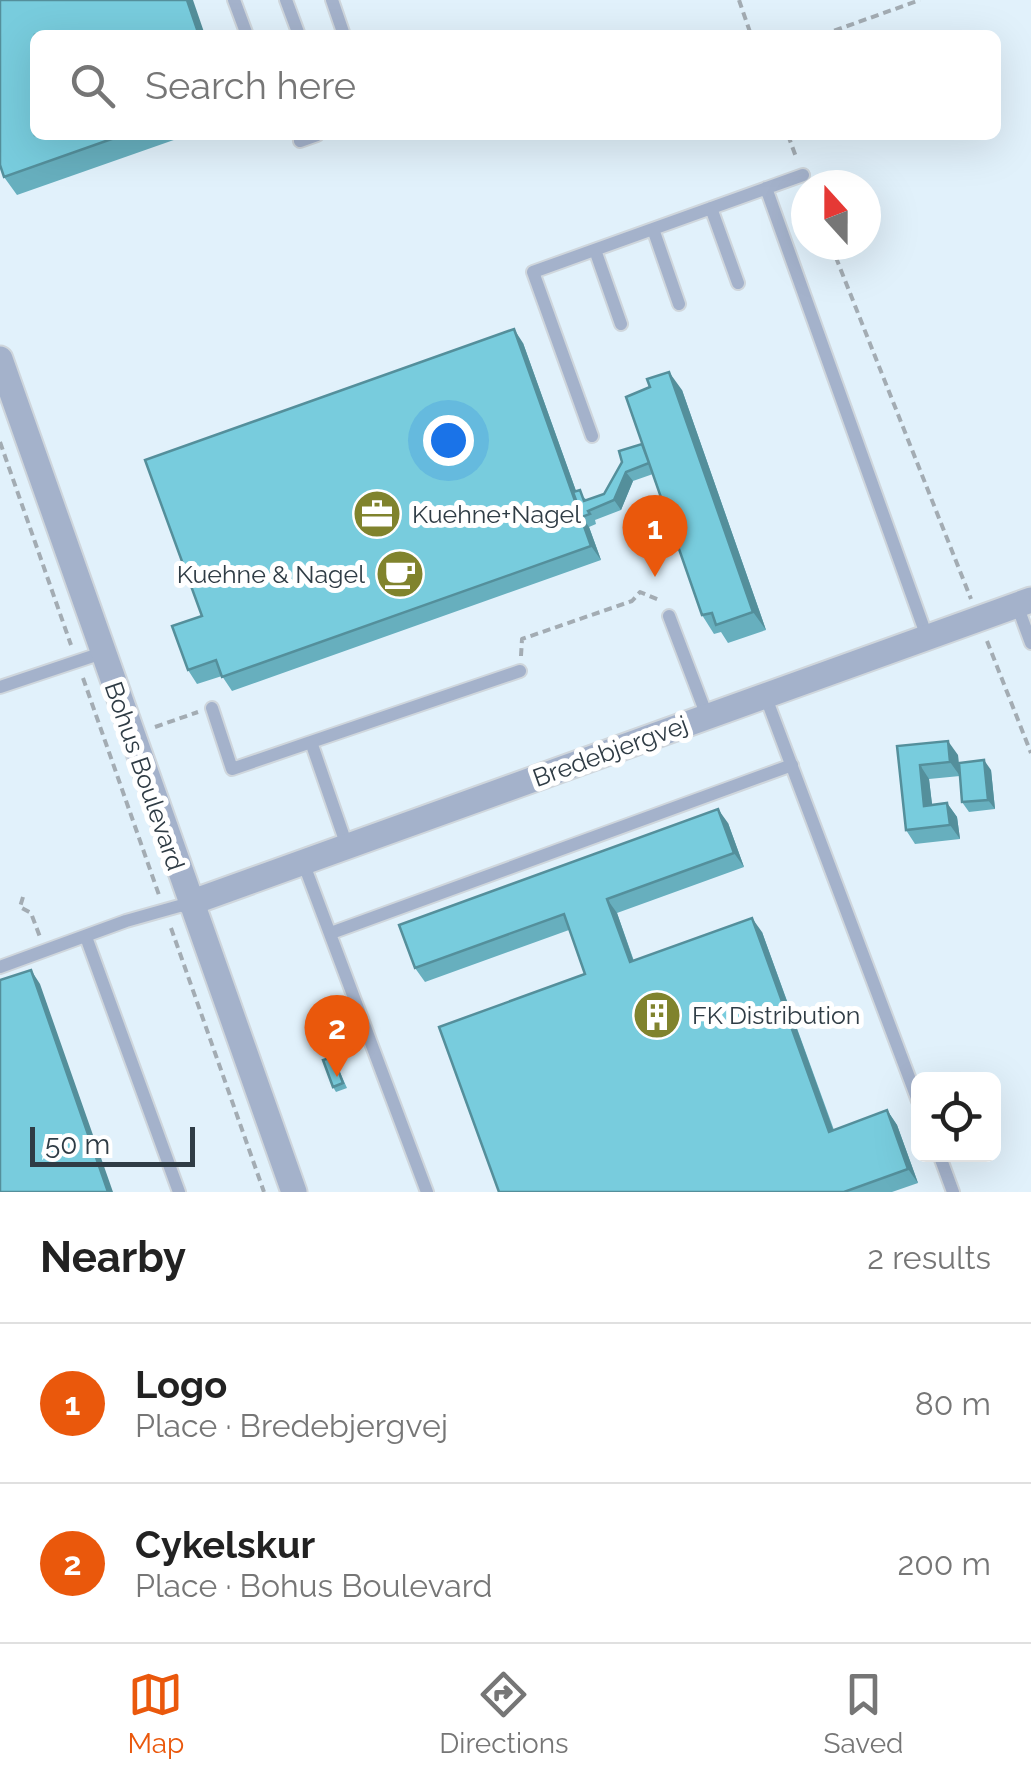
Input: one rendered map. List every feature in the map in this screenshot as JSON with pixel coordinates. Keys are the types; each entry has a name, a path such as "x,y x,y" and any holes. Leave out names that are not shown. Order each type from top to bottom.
{"street":[{"name":"Bohus Boulevard","path":"0,359 131,735 177,907 294,1192"},
{"name":"Bredebjergvej","path":"177,907 1024,603"}],"lane":[{"path":"234,0 244,30"},
{"path":"286,0 296,30"},
{"path":"332,0 342,30"},
{"path":"592,436 533,272 791,180"},
{"path":"766,188 927,637"},
{"path":"711,208 738,283"},
{"path":"653,229 680,304"},
{"path":"595,250 621,324"},
{"path":"1024,603 1031,643"},
{"path":"669,616 707,716"},
{"path":"0,687 102,653"},
{"path":"212,708 232,769 520,671"},
{"path":"765,695 911,1082"},
{"path":"312,742 347,846"},
{"path":"331,933 792,766"},
{"path":"303,862 426,1192"},
{"path":"0,967 126,921 177,907"},
{"path":"86,937 179,1192"},
{"path":"942,1162 953,1192"}],"path":[{"path":"739,0 749,30"},
{"path":"836,30 920,0"},
{"path":"837,260 1031,753"},
{"path":"0,442 78,662 177,907 264,1192"},
{"path":"520,671 522,639 632,601 640,592 664,602 669,616"},
{"path":"131,735 212,708"},
{"path":"24,897 20,906 31,914 45,951"}],"shaded area":[{"path":"0,0 1031,0 1031,1192 0,1192"}],"building":[{"path":"0,0 187,0 197,30 30,30 30,140 109,140 4,177 0,165"},
{"name":"Kuehne+Nagel","path":"514,329 591,546 222,677 216,660 188,670 172,626 202,616 145,460"},
{"path":"669,372 753,612 716,625 712,613 702,615 626,397 650,387 647,379"},
{"path":"642,444 649,463 626,472 614,500 582,517 573,492 580,490 584,501 604,494 622,462 619,451"},
{"path":"948,741 950,762 920,765 924,806 947,803 950,825 906,830 897,746"},
{"path":"984,760 988,800 962,802 959,763"},
{"name":"FK Distribution","path":"718,809 734,853 607,899 630,962 752,918 829,1132 887,1110 908,1169 844,1192 499,1192 439,1027 585,974 564,914 415,968 399,925"},
{"path":"31,970 108,1192 0,1192 0,980"},
{"path":"333,1057 343,1083 333,1087 323,1060"}],"place":[{"name":"Kuehne+Nagel","path":"377,514"},
{"name":"Kuehne & Nagel","path":"400,574"},
{"name":"Logo","path":"655,577"},
{"name":"FK Distribution","path":"657,1015"},
{"name":"Cykelskur","path":"337,1077"}]}
